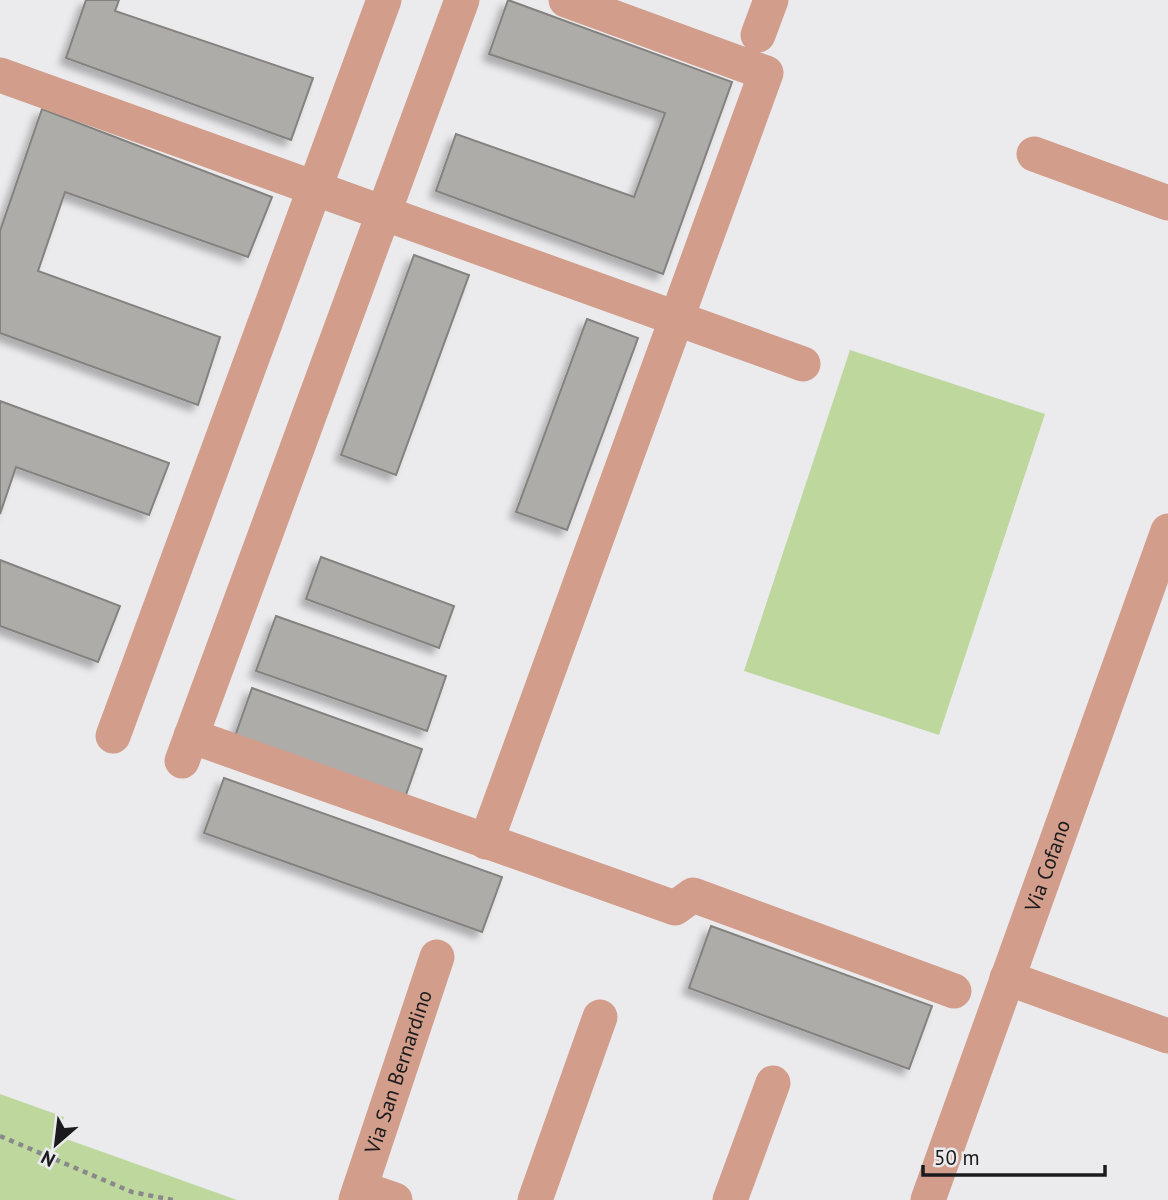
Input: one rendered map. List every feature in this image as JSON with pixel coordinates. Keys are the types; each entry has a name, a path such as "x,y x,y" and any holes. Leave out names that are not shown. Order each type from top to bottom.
{"street":[{"path":"113,736 384,0"},
{"path":"462,0 186,748 486,842 675,908 693,895 954,991"},
{"path":"486,842 766,73 566,0"},
{"path":"758,35 771,0"},
{"path":"0,75 803,364"},
{"path":"1034,154 1168,203"},
{"name":"Via Cofano","path":"928,1200 1168,531"},
{"name":"Via San Bernardino","path":"355,1196 437,957"},
{"path":"1007,978 1168,1036"},
{"path":"535,1200 600,1017"},
{"path":"730,1200 773,1083"},
{"path":"355,1196 395,1200"}],"path":[{"path":"0,1136 132,1192 173,1200"}],"green space":[{"path":"850,350 1045,414 939,735 744,671"},
{"path":"0,1094 64,1117 58,1136 237,1200 0,1200"}],"building":[{"path":"86,0 119,0 115,11 313,78 291,140 66,58"},
{"path":"508,0 732,82 663,274 436,191 456,134 634,197 665,113 489,54"},
{"path":"42,109 272,197 248,257 65,192 38,271 220,337 198,405 0,333 0,231"},
{"path":"414,255 469,275 396,475 341,455"},
{"path":"587,319 638,338 567,530 516,512"},
{"path":"0,401 169,463 149,515 16,467 0,514"},
{"path":"321,557 454,606 439,648 306,599"},
{"path":"0,560 120,606 98,662 0,626"},
{"path":"276,616 446,676 427,731 256,671"},
{"path":"252,688 422,749 403,803 233,742"},
{"path":"224,778 502,877 482,932 204,833"},
{"path":"711,926 932,1006 909,1069 689,988"}]}
